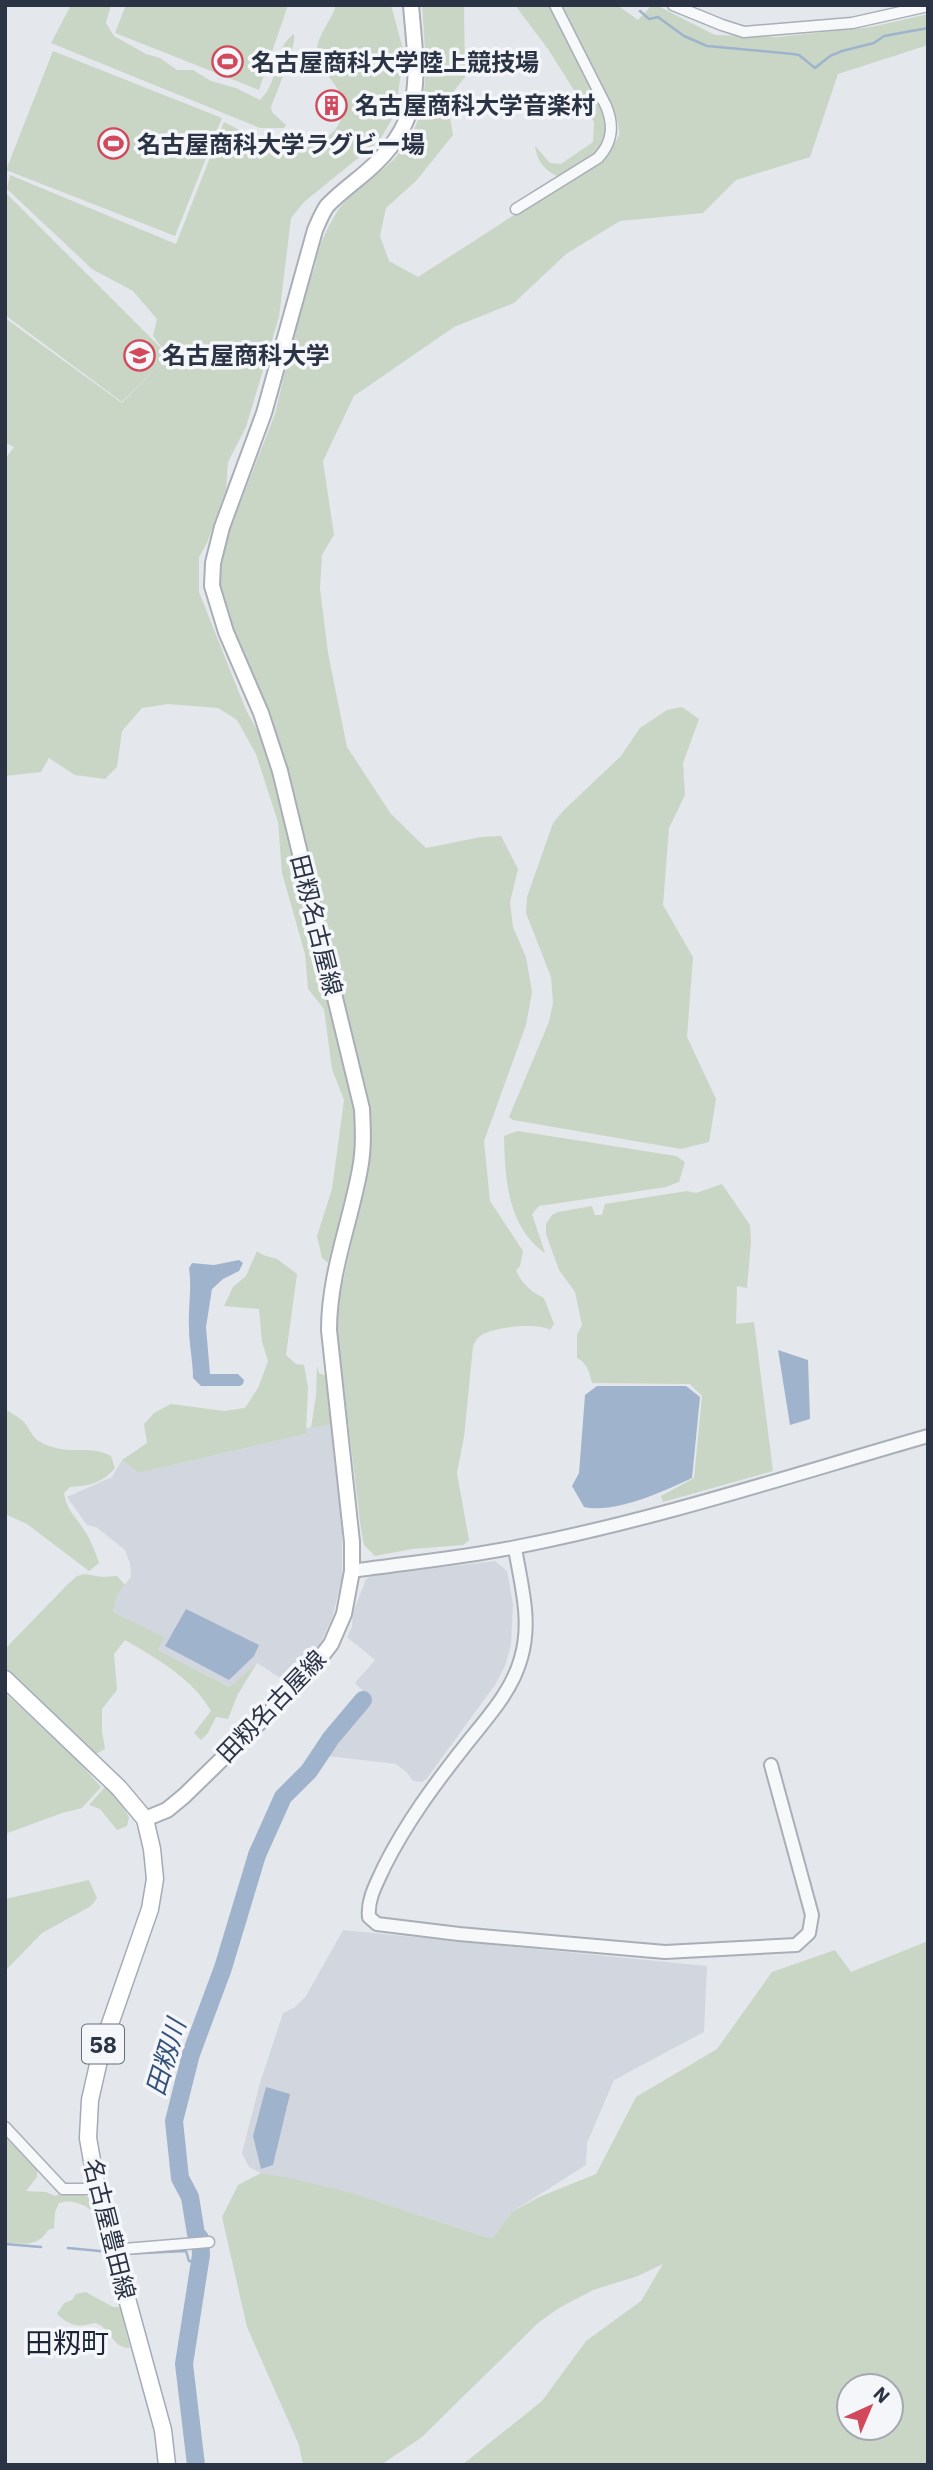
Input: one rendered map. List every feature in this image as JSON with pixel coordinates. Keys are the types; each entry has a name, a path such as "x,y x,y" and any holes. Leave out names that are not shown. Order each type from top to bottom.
{"main road":[{"name":"田籾名古屋線","path":"145,1819 167,1810 184,1796 303,1680 331,1644 344,1614 352,1571 352,1542 329,1330 329,1301 333,1275 361,1168 364,1138 362,1109 280,771 264,722 216,603 212,575 222,527 264,413 314,230 326,208 377,162 401,133 412,110 416,75 411,5"},
{"name":"名古屋豊田線","path":"5,1679 119,1788 145,1819 152,1849 155,1879 150,1909 102,2048 90,2101 88,2137 97,2189 163,2430 167,2465"}],"street":[{"path":"516,209 598,158 605,151 612,129 606,106 555,5"},
{"path":"673,5 722,26 744,32 852,23 928,6"},
{"path":"352,1571 515,1548 665,1511 928,1436"},
{"path":"515,1548 527,1612 521,1660 503,1697 434,1786 401,1835 370,1900 369,1917 377,1924 665,1952 796,1945 809,1933 812,1915 771,1765"},
{"path":"5,2127 63,2189 97,2189"},
{"path":"115,2252 206,2243"}],"shaded area":[{"path":"333,1424 342,1517 342,1578 332,1618 319,1646 290,1684 257,1663 231,1687 158,1650 163,1637 113,1612 118,1593 131,1577 125,1550 96,1527 87,1525 67,1497 112,1477 122,1460 138,1473 306,1434 306,1428"},
{"path":"495,1561 507,1571 513,1604 511,1645 505,1666 495,1685 427,1778 422,1782 413,1781 396,1764 327,1756 371,1699 355,1683 375,1660 347,1637 366,1579 374,1575"},
{"path":"343,1930 707,1966 704,2032 614,2080 587,2143 586,2165 512,2212 492,2239 352,2193 261,2173 249,2167 242,2153 260,2083 283,2013 294,2008 306,1996"}],"green space":[{"path":"71,5 111,5 106,23 114,36 146,54 160,58 177,70 193,70 211,81 236,88 260,100 271,83 283,47 294,34 289,58 271,107 272,112 286,125 284,128 260,128 51,43"},
{"name":"名古屋商科大学陸上競技場","path":"126,5 288,5 259,90 115,33"},
{"name":"名古屋商科大学","path":"336,5 391,5 404,53 395,114 379,141 304,202 291,218 279,317 246,427 228,462 226,489 207,543 199,557 199,592 246,710 265,744 281,799 351,1092 357,1133 355,1159 328,1263 322,1258 317,1236 332,1189 344,1100 332,1069 324,1009 308,989 305,954 282,873 278,822 256,754 237,720 218,708 168,704 142,708 122,731 117,767 105,779 75,775 49,758 41,772 5,776 5,459 14,447 5,443 5,318 122,403 160,364 122,402 5,315 5,192 166,353 153,336 157,319 133,291 92,269 7,189 10,175 176,244 224,122 281,147 306,146 322,140 334,131 343,113 343,101 337,87 320,63 317,49"},
{"path":"422,5 464,5 465,77 447,100 453,135 416,181 386,208 380,236 389,261 418,277 603,158 618,138 618,125 613,109 559,5 617,5 638,20 652,5 656,5 715,35 778,37 871,27 928,14 928,45 838,74 810,157 736,180 703,213 620,221 566,254 514,303 454,327 354,396 323,461 334,535 322,555 320,589 328,653 347,747 391,814 426,848 481,837 501,836 518,869 510,902 513,927 526,957 532,992 526,1025 484,1141 490,1201 523,1251 520,1266 516,1270 527,1287 544,1298 554,1324 550,1330 536,1326 503,1328 479,1337 473,1346 464,1437 457,1473 469,1540 463,1545 412,1549 375,1556 364,1545 361,1529 338,1338 338,1303 368,1172 369,1127 278,738 227,616 219,582 221,553 275,414 306,285 312,275 320,246 343,204 395,158 408,142 417,124 425,86"},
{"path":"515,5 551,5 607,115 608,136 599,154 560,177 543,166 535,146 550,163 561,164 593,142 594,122 548,49"},
{"name":"名古屋商科大学ラグビー場","path":"53,51 222,118 175,236 6,170"},
{"path":"682,707 699,719 683,763 685,795 669,828 663,905 693,957 687,1037 716,1099 709,1142 681,1149 513,1120 509,1117 549,1022 553,1003 551,977 526,913 527,897 553,823 621,756 640,728 667,710"},
{"path":"518,1131 676,1156 685,1162 679,1182 666,1187 539,1206 532,1214 545,1253 523,1230 507,1184 504,1136"},
{"path":"722,1184 750,1225 747,1288 737,1286 736,1324 754,1322 773,1471 663,1502 661,1496 694,1478 702,1396 690,1384 592,1383 586,1366 577,1358 577,1335 582,1325 575,1292 559,1270 546,1234 546,1224 552,1215 558,1212 592,1206 595,1215 602,1215 605,1204 687,1191 696,1193"},
{"path":"257,1251 277,1259 297,1274 286,1355 296,1364 304,1365 308,1388 306,1434 138,1473 122,1460 147,1443 144,1424 154,1413 171,1404 224,1411 245,1408 258,1388 268,1361 262,1342 259,1309 224,1306 233,1287 246,1276"},
{"path":"317,1366 319,1373 328,1377 333,1424 311,1428 316,1395"},
{"path":"5,1409 22,1420 40,1442 60,1449 96,1451 111,1456 115,1468 105,1477 89,1485 70,1487 64,1493 68,1507 87,1536 99,1563 89,1571 27,1524 5,1514"},
{"path":"77,1576 117,1576 125,1585 118,1593 113,1612 164,1637 158,1650 230,1687 257,1663 238,1694 228,1719 216,1717 201,1740 194,1733 211,1711 203,1700 173,1670 125,1640 114,1654 117,1690 102,1709 105,1749 94,1755 5,1669 5,1649 67,1585"},
{"path":"5,1693 77,1760 101,1787 82,1808 5,1834"},
{"path":"105,1787 113,1791 129,1817 127,1826 117,1830 100,1809 89,1805"},
{"path":"89,1880 97,1898 91,1906 42,1933 5,1971 5,1899"},
{"path":"928,1941 928,2465 462,2465 542,2401 586,2341 641,2301 663,2264 638,2276 593,2290 559,2308 538,2323 422,2437 381,2465 303,2465 299,2445 247,2327 222,2217 238,2185 261,2173 298,2180 352,2193 492,2239 512,2212 539,2197 596,2174 636,2097 717,2049 772,1972 835,1950 851,1972"},
{"path":"5,2137 37,2170 37,2177 26,2191 46,2192 55,2196 80,2194 93,2200 95,2210 76,2202 59,2203 55,2212 54,2228 48,2230 39,2240 30,2243 5,2243"},
{"path":"86,2292 113,2307 120,2307 130,2348 119,2345 100,2325 74,2325 57,2314 64,2303 72,2300 76,2294"}],"water":[{"path":"239,1260 243,1263 239,1271 223,1279 212,1289 206,1327 210,1374 238,1374 244,1380 243,1384 201,1386 193,1378 189,1334 189,1268 192,1263 214,1265"},
{"path":"778,1350 808,1360 810,1419 790,1425"},
{"path":"597,1386 686,1386 700,1397 692,1478 654,1495 624,1504 584,1507 572,1486 579,1473 585,1395"},
{"path":"186,1609 259,1645 254,1656 229,1680 165,1646"},
{"path":"266,2087 290,2094 273,2165 261,2169 253,2136"}],"waterway":[{"path":"640,11 649,19 658,17 684,36 707,46 799,55 815,68 830,56 874,43 884,36 928,28"},
{"name":"田籾川","path":"196,2465 184,2364 201,2255 200,2238 196,2234 190,2197 180,2178 174,2121 191,2054 223,1968 257,1855 283,1797 309,1771 331,1738 363,1700"},
{"path":"5,2244 41,2247"},
{"path":"68,2248 110,2252"},
{"path":"123,2254 186,2251 189,2261 199,2263"}],"place":[{"name":"名古屋商科大学陸上競技場","path":"228,62"},
{"name":"名古屋商科大学音楽村","path":"332,105"},
{"name":"名古屋商科大学ラグビー場","path":"114,144"},
{"name":"名古屋商科大学","path":"139,355"}],"district":[{"name":"田籾町","path":"67,2342"}]}
